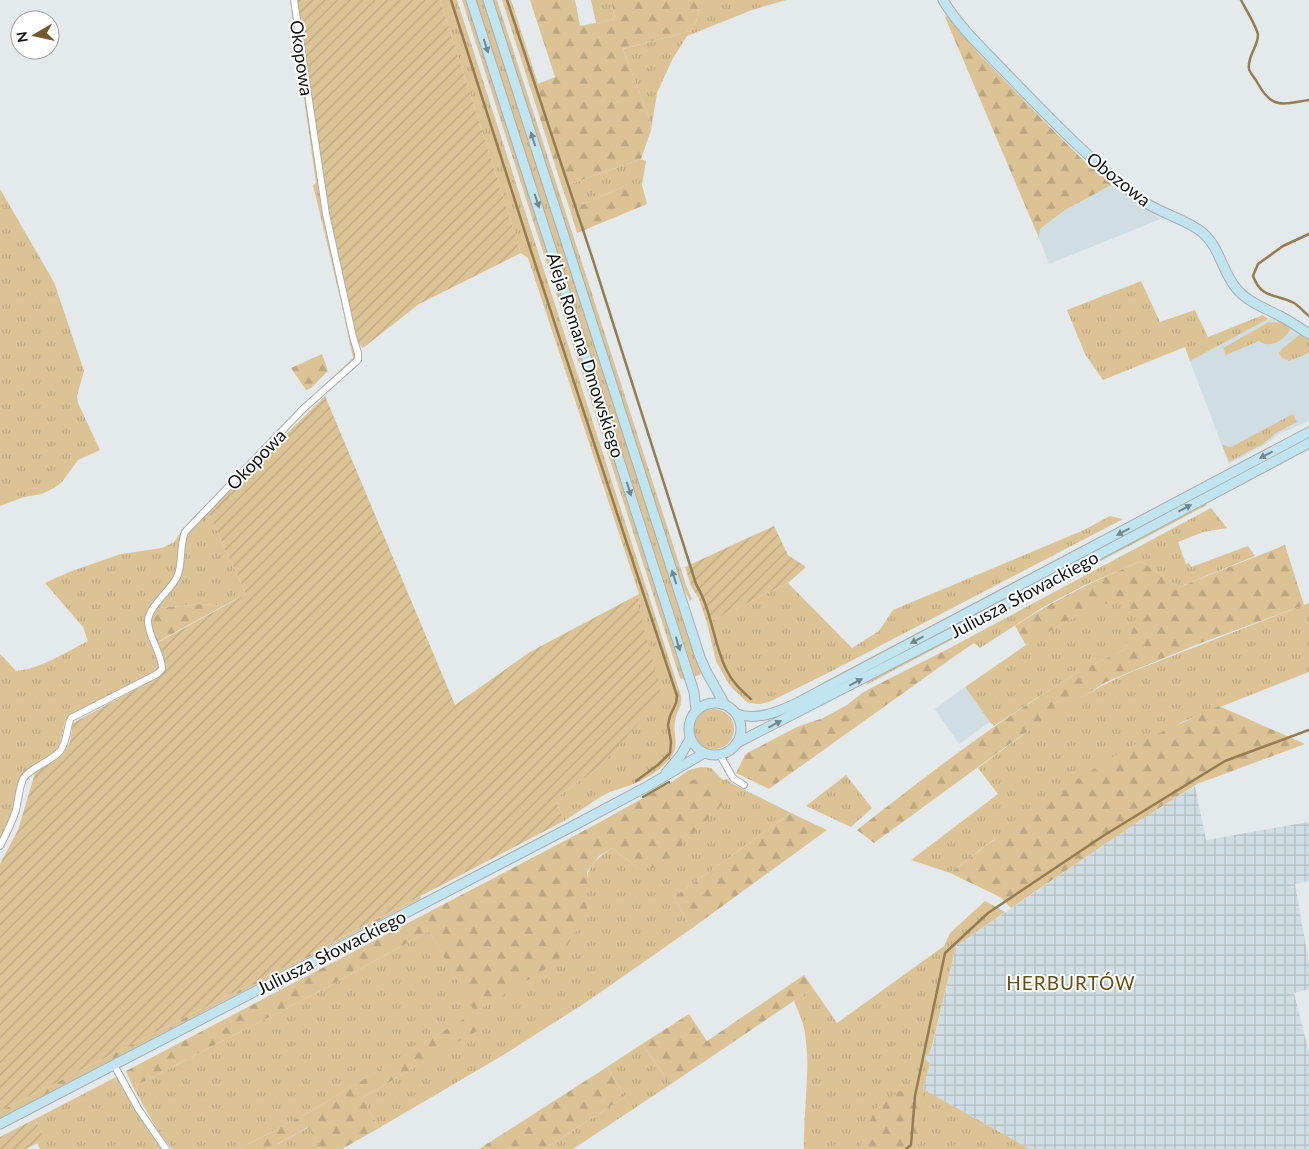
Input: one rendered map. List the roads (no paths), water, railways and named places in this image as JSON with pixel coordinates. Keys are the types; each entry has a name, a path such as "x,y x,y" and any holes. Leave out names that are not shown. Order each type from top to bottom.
{"main road":[{"name":"Aleja Romana Dmowskiego","path":"471,0 694,692 696,710"},
{"name":"Aleja Romana Dmowskiego","path":"488,0 700,657 724,704"},
{"name":"Obozowa","path":"943,0 969,34 1094,162 1145,202 1204,234 1219,255 1233,284 1246,298 1309,334"},
{"name":"Juliusza Słowackiego","path":"737,714 754,717 775,712 795,704 1309,432"},
{"name":"Juliusza Słowackiego","path":"738,743 951,633 1309,443"},
{"path":"709,702 724,704 732,708 737,714 742,728 738,743 720,755 704,753 690,739 689,724 696,710 702,705 709,702"},
{"name":"Juliusza Słowackiego","path":"661,778 682,755 690,739"},
{"name":"Juliusza Słowackiego","path":"0,1124 571,827 704,753"}],"street":[{"name":"Okopowa","path":"0,846 12,821 23,780 29,773 51,760 62,750 72,718 162,670 162,663 150,635 148,620 154,608 178,576 181,542 186,532 303,409 358,360 326,214 294,0"},
{"path":"720,755 733,778 744,785"},
{"path":"114,1065 139,1110 166,1149"}],"waterway":[{"path":"451,0 677,696 668,725 671,742 670,753 636,781"},
{"path":"507,0 592,257 696,584 706,605 718,648 731,678 751,699"},
{"path":"1241,0 1258,35 1249,69 1262,91 1278,103 1309,100"},
{"path":"1309,234 1283,246 1258,264 1253,276 1257,284 1265,292 1294,303 1309,316"},
{"path":"906,1149 911,1145 915,1096 945,953 988,913 1103,836 1225,761 1309,730"},
{"path":"643,797 669,782"}],"district":[{"name":"HERBURTÓW","path":"1071,982"}]}
